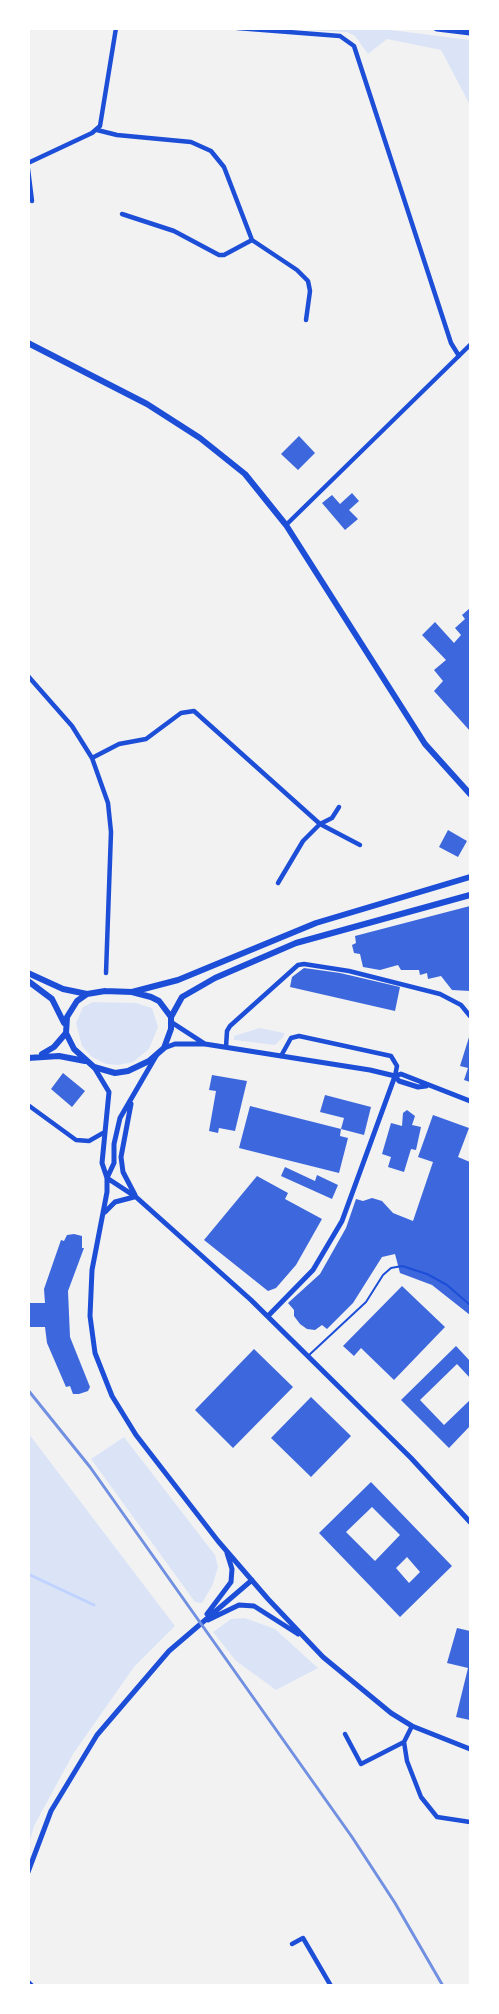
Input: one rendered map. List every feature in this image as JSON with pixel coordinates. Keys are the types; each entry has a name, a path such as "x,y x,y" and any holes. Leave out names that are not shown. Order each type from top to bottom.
{"highway":[{"path":"437,28 471,32"}],"main road":[{"path":"28,343 138,399 200,438 245,474 286,525 425,744 471,794"},
{"path":"28,973 63,989 87,994 132,992 178,980 316,923 471,877"},
{"path":"28,981 52,999 74,1049 86,1061 94,1067 115,1073 128,1071 157,1056 164,1048 171,1020 182,998 215,978 296,943 471,895"},
{"path":"132,992 159,1001 171,1020"},
{"path":"40,1056 54,1047 66,1030 70,1008 87,994"},
{"path":"28,1058 40,1056 86,1061"}],"street":[{"path":"28,163 97,130 102,121 116,28"},
{"path":"237,28 340,36 350,41 357,53 451,344 459,356"},
{"path":"97,130 117,135 191,142 211,151 224,167 252,240 297,270 308,281 310,291 306,320"},
{"path":"28,169 32,201"},
{"path":"122,214 174,231 219,255 224,255 252,240"},
{"path":"286,525 471,345"},
{"path":"28,676 58,707 92,758 108,803 111,832 106,973"},
{"path":"92,758 119,744 146,739 182,713 194,711 320,824 360,845"},
{"path":"278,883 303,841 320,824 332,818 339,807"},
{"path":"226,1047 227,1031 230,1026 298,965 304,964 349,971 440,994 461,1005 471,1016"},
{"path":"171,1020 205,1044"},
{"path":"268,1316 313,1270 342,1221 397,1066 391,1056 299,1036 291,1038 281,1056"},
{"path":"164,1048 174,1044 205,1044 370,1070 471,1101"},
{"path":"157,1056 120,1118 114,1144 114,1163 107,1178 105,1212 92,1270 90,1316 95,1353 112,1396 131,1427 176,1488 226,1550 309,1642 391,1713 412,1726 471,1749"},
{"path":"94,1067 109,1092 103,1133 102,1163 107,1178 136,1197 268,1316 471,1521"},
{"path":"134,1095 123,1134 121,1157 126,1181 136,1197"},
{"path":"28,1105 76,1140 89,1141 103,1133"},
{"path":"105,1212 115,1202 136,1197"},
{"path":"199,1624 230,1584 231,1569 226,1550"},
{"path":"28,1872 51,1811 97,1735 144,1678 199,1624 252,1580"},
{"path":"199,1624 239,1605 254,1606 309,1642"},
{"path":"412,1726 404,1742 407,1761 421,1797 437,1818 471,1822"},
{"path":"345,1734 361,1764 404,1742"},
{"path":"292,1944 303,1938 331,1986"}],"lane":[{"path":"308,1356 366,1302 390,1268 402,1266 427,1274 447,1285 471,1305"}],"shaded area":[{"path":"280,29 383,29 470,40 470,105 441,50 387,39 368,54 355,36 347,32"},
{"path":"93,1002 136,1003 152,1008 158,1027 149,1049 133,1062 118,1065 106,1064 92,1057 82,1046 76,1023 83,1007"},
{"path":"260,1028 284,1033 284,1036 275,1045 234,1040 234,1036"},
{"path":"29,1434 175,1626 134,1667 73,1754 34,1826 29,1844"},
{"path":"124,1437 215,1555 218,1567 213,1584 202,1603 195,1602 91,1459"},
{"path":"245,1618 275,1629 318,1668 276,1690 236,1661 213,1632 231,1619"}],"building":[{"path":"299,436 315,453 298,470 281,454"},
{"path":"352,493 359,501 349,510 358,519 345,530 322,503 332,495 340,504"},
{"path":"470,608 470,731 434,691 443,681 434,670 446,660 422,635 435,622 454,643 461,635 455,628 465,619 462,615"},
{"path":"448,830 467,841 458,857 439,847"},
{"path":"470,906 470,991 452,990 441,976 428,979 427,973 420,975 419,970 401,970 398,965 380,970 363,967 360,954 354,953 352,945 356,943 355,936"},
{"path":"304,968 340,973 400,987 395,1011 290,987 292,977"},
{"path":"470,1034 470,1082 464,1080 468,1068 460,1066"},
{"path":"63,1073 85,1091 72,1107 51,1089"},
{"path":"212,1075 247,1081 235,1131 219,1128 218,1133 209,1131 216,1091 209,1090"},
{"path":"325,1095 371,1107 364,1135 341,1129 344,1118 320,1112"},
{"path":"250,1106 341,1129 340,1136 348,1138 339,1173 239,1148"},
{"path":"407,1110 415,1116 412,1125 421,1127 416,1150 411,1149 404,1172 388,1167 391,1157 382,1154 391,1123 402,1126 403,1113"},
{"path":"433,1115 469,1128 458,1157 470,1162 470,1315 432,1285 400,1273 395,1254 382,1257 353,1303 327,1329 322,1325 315,1330 307,1329 294,1316 294,1310 288,1303 320,1274 346,1228 356,1199 363,1201 372,1198 382,1201 393,1213 413,1221 433,1162 418,1157"},
{"path":"285,1167 315,1181 317,1175 338,1185 332,1199 281,1176"},
{"path":"257,1176 288,1193 285,1199 322,1219 296,1265 276,1288 268,1291 204,1240"},
{"path":"67,1235 82,1236 82,1248 84,1248 68,1291 70,1337 90,1387 88,1391 79,1394 73,1394 70,1386 66,1387 47,1343 45,1327 28,1327 28,1303 45,1303 44,1289 61,1240 64,1241"},
{"path":"402,1286 445,1327 394,1380 361,1348 354,1356 343,1346"},
{"path":"456,1346 470,1361 470,1378 457,1364 420,1400 444,1425 470,1400 470,1426 449,1448 401,1400"},
{"path":"254,1349 293,1387 233,1448 195,1410"},
{"path":"311,1397 351,1436 311,1477 271,1438"},
{"path":"371,1482 452,1566 400,1617 319,1533","holes":["372,1507 400,1535 375,1561 346,1532","407,1557 420,1572 409,1583 396,1568"]},
{"path":"457,1628 470,1631 470,1720 456,1717 468,1668 447,1663"}],"waterway":[{"path":"28,1574 94,1605"}],"railway":[{"path":"28,1390 90,1467 352,1837 395,1903 443,1986"}]}
